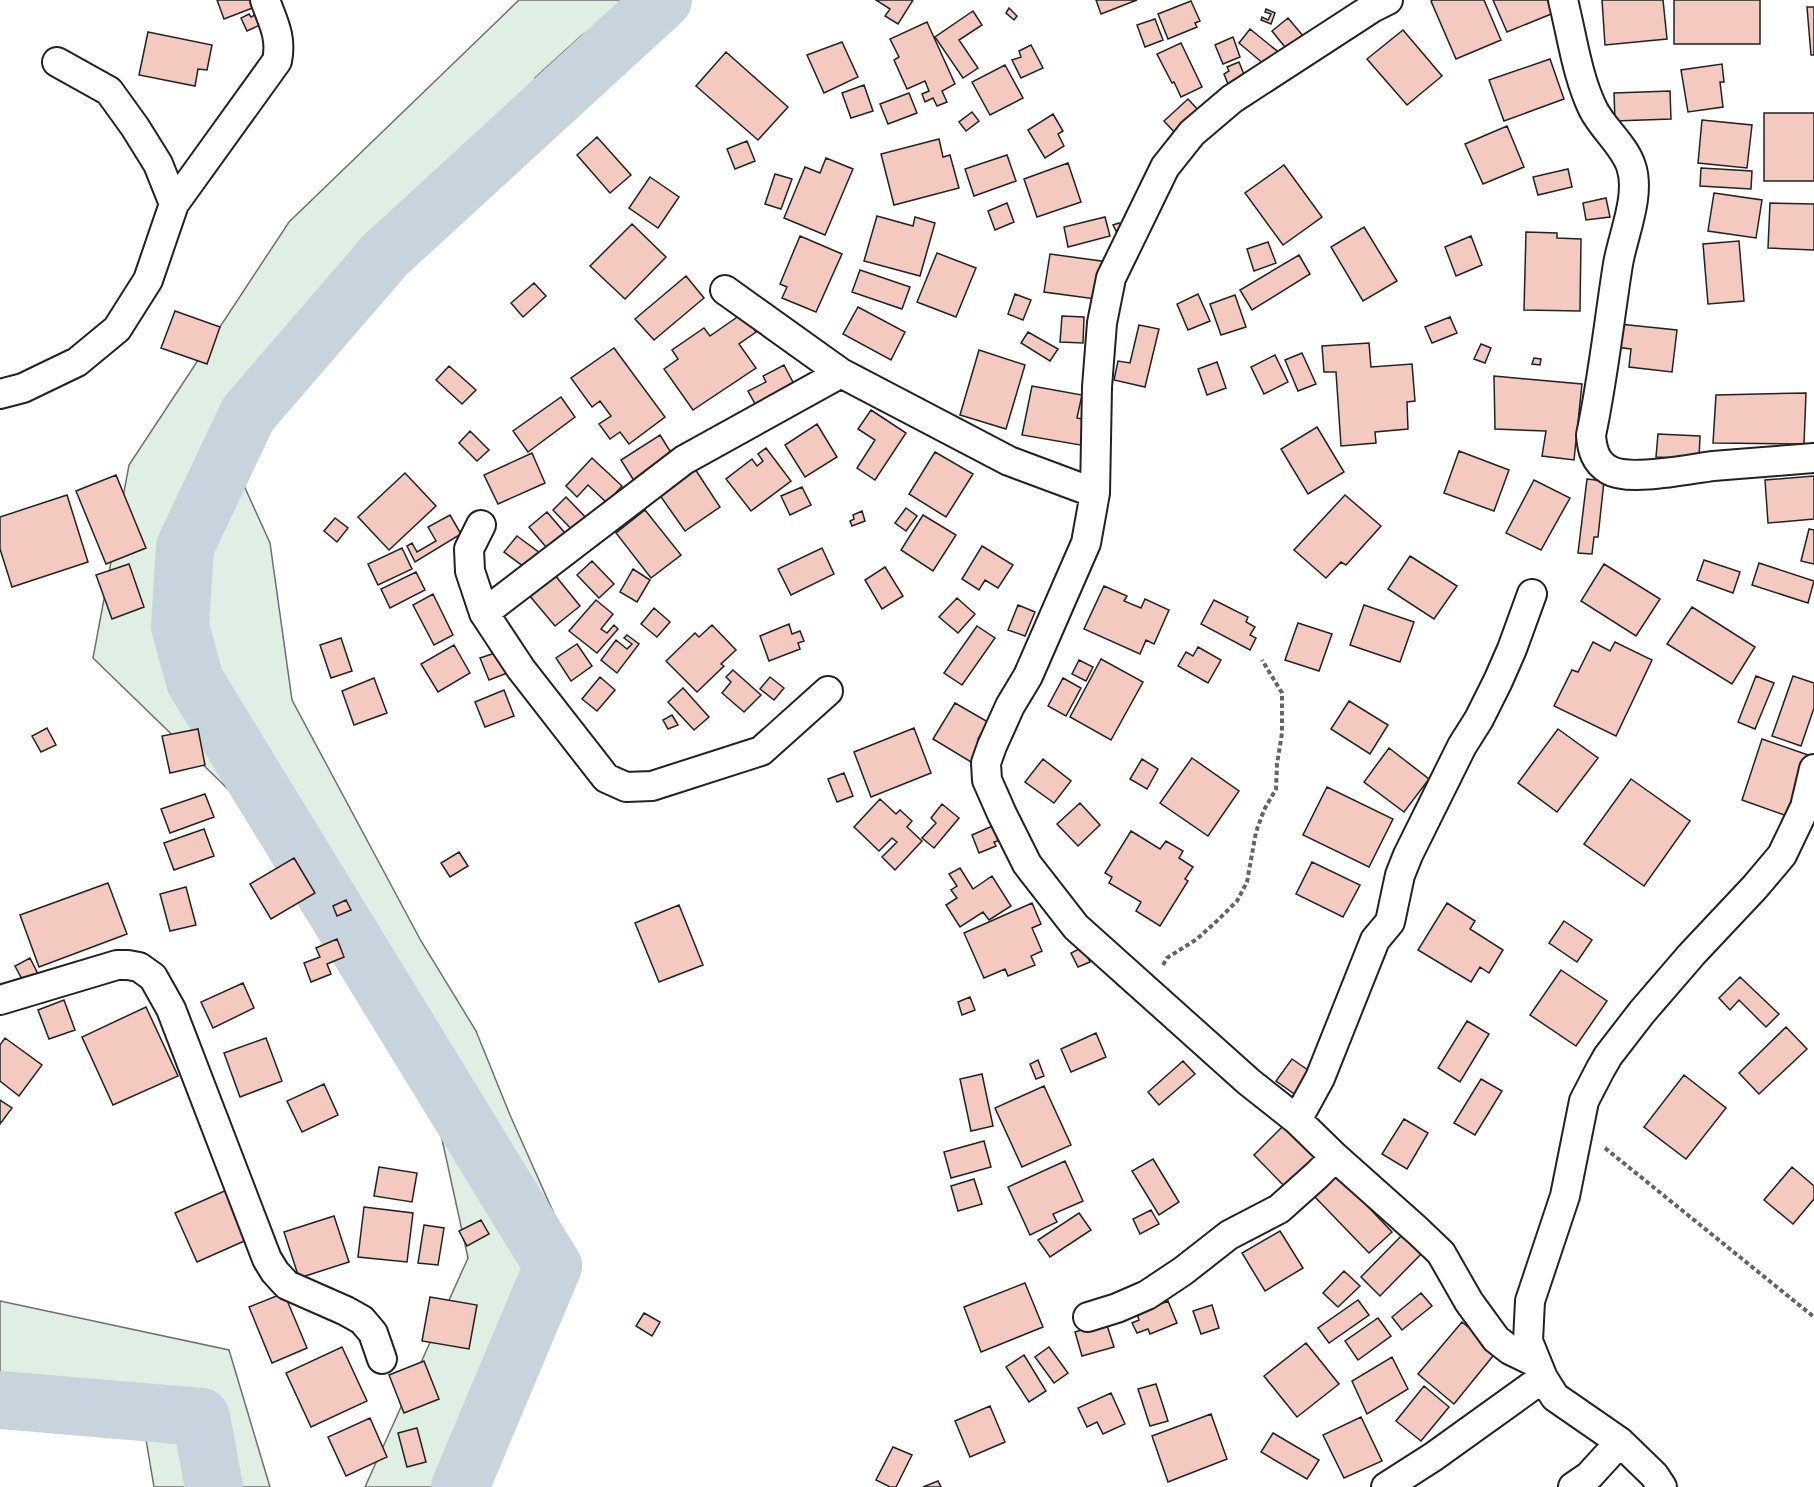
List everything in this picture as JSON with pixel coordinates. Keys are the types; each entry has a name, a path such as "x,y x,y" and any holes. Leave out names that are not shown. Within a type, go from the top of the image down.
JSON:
{"street":[{"path":"0,394 23,388 77,362 117,329 148,280 174,204 277,61 280,48 277,30 265,0"},
{"path":"1388,0 1372,8 1232,99 1192,133 1165,167 1111,278 1102,323 1097,387 1095,493 1086,543 1028,676 1010,706 992,746 986,763 987,780 1027,864 1076,927 1249,1082 1297,1120 1441,1253 1469,1302 1496,1339 1540,1371"},
{"path":"1563,0 1585,89 1594,110 1631,166 1634,193 1619,261 1591,435 1595,457 1610,471 1622,474 1669,473 1712,466 1814,458"},
{"path":"57,62 109,92 135,127 158,164 174,204"},
{"path":"725,290 841,373 1009,461 1095,493"},
{"path":"484,613 684,460 841,373"},
{"path":"481,525 469,549 470,571 484,613 521,669 606,778 626,787 652,786 761,751 828,691"},
{"path":"1297,1120 1320,1078 1375,940 1390,922 1400,875 1408,855 1462,746 1479,719 1512,649 1532,594"},
{"path":"1662,1487 1654,1475 1620,1442 1555,1397 1540,1371 1528,1341 1530,1301 1565,1196 1584,1101 1608,1056 1642,1011 1782,855 1805,807 1814,769"},
{"path":"0,1000 117,965 139,967 153,977 171,1009 267,1259 275,1272 288,1285 362,1320 374,1333 382,1359"},
{"path":"1088,1317 1147,1295 1183,1271 1229,1235 1279,1209 1335,1157"},
{"path":"1386,1487 1433,1457 1540,1371"},
{"path":"1573,1487 1589,1476 1620,1442"}],"path":[{"path":"1149,993 1167,958 1197,939 1237,902 1247,882 1256,832 1264,810 1276,789 1282,734 1282,693 1262,660"},
{"path":"1579,1126 1814,1317"}],"green space":[{"path":"519,0 631,0 581,36 535,78 527,99 493,123 436,202 393,243 306,343 231,457 270,543 292,700 421,941 476,1031 510,1115 563,1234 474,1487 365,1487 468,1258 433,1098 405,1049 332,957 229,790 93,658 129,465 289,222"},
{"path":"0,1301 229,1350 270,1487 154,1487 140,1404 0,1390"}],"building":[{"path":"217,0 253,0 255,7 224,19"},
{"path":"876,0 913,0 898,24 885,16 890,9"},
{"path":"1096,0 1137,0 1101,14"},
{"path":"1484,0 1501,40 1456,59 1431,1"},
{"path":"1493,0 1557,0 1561,10 1507,32"},
{"path":"1602,0 1663,0 1667,39 1605,45"},
{"path":"1674,0 1760,0 1760,44 1674,44"},
{"path":"1191,1 1200,21 1195,23 1197,27 1168,39 1158,14"},
{"path":"1807,7 1814,7 1814,55 1811,55"},
{"path":"1009,8 1017,16 1014,20 1006,13"},
{"path":"1266,9 1275,13 1271,24 1261,20 1262,17 1268,20 1271,14 1265,12"},
{"path":"973,11 982,25 959,40 978,68 963,78 935,37"},
{"path":"249,14 251,17 257,14 262,24 247,31 241,18"},
{"path":"1288,18 1309,43 1293,57 1272,31"},
{"path":"1155,19 1163,40 1145,47 1137,25"},
{"path":"927,22 955,84 942,91 947,102 937,106 933,98 925,102 922,94 929,91 925,81 907,89 894,60 899,57 890,39"},
{"path":"1250,29 1282,55 1271,70 1239,43"},
{"path":"1403,30 1442,76 1407,105 1367,59"},
{"path":"148,32 212,45 207,70 198,69 195,86 139,75"},
{"path":"1233,37 1240,57 1223,64 1215,45"},
{"path":"842,42 858,77 824,93 807,55"},
{"path":"1181,43 1202,87 1181,97 1157,54"},
{"path":"1031,45 1043,68 1021,78 1012,60 1021,57 1019,51"},
{"path":"726,52 788,107 758,140 696,86"},
{"path":"1550,59 1564,99 1504,121 1489,80"},
{"path":"1239,62 1245,77 1228,84 1224,74 1229,71 1227,67"},
{"path":"1722,64 1724,82 1720,82 1723,107 1688,112 1681,70"},
{"path":"1005,65 1023,98 990,115 972,82"},
{"path":"864,85 873,111 851,118 842,93"},
{"path":"1670,91 1671,119 1615,121 1614,93"},
{"path":"909,93 917,113 888,124 880,104"},
{"path":"1188,99 1200,112 1176,134 1164,121"},
{"path":"972,112 979,121 966,131 959,122"},
{"path":"1764,113 1814,113 1814,181 1764,181"},
{"path":"1053,114 1063,131 1058,134 1064,146 1045,158 1028,130"},
{"path":"1702,120 1752,125 1747,168 1698,163"},
{"path":"1507,126 1524,167 1483,184 1465,144"},
{"path":"597,137 631,175 610,193 577,155"},
{"path":"939,139 943,157 950,155 959,188 894,205 881,154"},
{"path":"747,141 755,161 735,169 727,149"},
{"path":"1007,155 1016,181 974,196 965,169"},
{"path":"826,158 853,169 825,235 784,218 805,167 820,173"},
{"path":"1068,163 1081,202 1037,217 1024,179"},
{"path":"1284,165 1322,217 1283,245 1245,193"},
{"path":"1701,168 1752,171 1751,189 1700,186"},
{"path":"1568,169 1572,187 1538,195 1533,177"},
{"path":"775,174 792,179 781,209 765,204"},
{"path":"650,177 679,197 658,228 629,208"},
{"path":"1714,193 1762,200 1756,238 1708,231"},
{"path":"1606,198 1610,217 1586,220 1583,203"},
{"path":"1007,203 1014,222 995,230 988,211"},
{"path":"1770,203 1814,204 1814,250 1768,248"},
{"path":"877,216 913,226 915,217 935,223 920,276 864,261"},
{"path":"1105,217 1110,236 1068,247 1064,227"},
{"path":"1119,223 1125,226 1116,231 1113,225"},
{"path":"632,224 666,257 625,299 590,266"},
{"path":"1364,227 1397,281 1363,301 1331,247"},
{"path":"1526,232 1557,233 1557,238 1581,239 1580,311 1524,310"},
{"path":"800,236 842,254 816,312 782,298 787,287 780,284"},
{"path":"1471,236 1482,265 1456,276 1445,247"},
{"path":"1739,241 1744,301 1708,304 1703,244"},
{"path":"1268,242 1276,263 1254,271 1247,249"},
{"path":"937,253 976,268 956,317 917,302"},
{"path":"1050,254 1108,262 1103,300 1044,292"},
{"path":"1299,255 1310,274 1252,310 1240,290"},
{"path":"860,270 910,287 902,309 852,292"},
{"path":"686,276 704,298 654,340 635,319"},
{"path":"534,283 546,296 523,317 511,303"},
{"path":"1015,294 1031,300 1023,320 1008,314"},
{"path":"1198,294 1210,321 1188,330 1177,304"},
{"path":"1235,295 1246,327 1221,335 1210,304"},
{"path":"858,307 905,332 891,360 843,334"},
{"path":"175,311 220,327 207,364 161,348"},
{"path":"743,313 756,332 739,344 756,368 693,410 664,369 678,359 672,350 704,328 710,336"},
{"path":"1062,316 1084,317 1083,343 1060,342"},
{"path":"1450,317 1457,333 1432,343 1425,327"},
{"path":"1619,324 1677,330 1672,372 1629,367 1631,349 1616,347"},
{"path":"1139,325 1159,329 1145,387 1114,380 1118,361 1130,363"},
{"path":"1028,332 1058,349 1050,361 1021,343"},
{"path":"1369,343 1371,367 1412,364 1415,401 1407,402 1408,429 1375,432 1376,443 1341,446 1336,372 1324,372 1322,346"},
{"path":"1481,344 1491,348 1485,363 1474,359"},
{"path":"614,348 665,417 629,444 620,432 610,439 599,424 611,416 600,401 592,407 571,378"},
{"path":"979,350 1025,365 1006,429 960,415"},
{"path":"1302,353 1316,384 1298,391 1285,360"},
{"path":"1275,355 1288,382 1264,394 1251,367"},
{"path":"1534,358 1541,359 1540,365 1532,364"},
{"path":"1217,362 1226,388 1207,395 1198,369"},
{"path":"784,365 797,390 759,411 748,391 766,382 763,376"},
{"path":"449,366 476,390 462,404 436,380"},
{"path":"1494,376 1582,384 1574,460 1542,456 1546,431 1495,429"},
{"path":"1032,386 1082,395 1077,418 1091,421 1086,446 1022,435"},
{"path":"1806,393 1804,444 1713,443 1716,395"},
{"path":"561,397 575,417 528,452 513,431"},
{"path":"871,410 906,433 875,480 857,468 875,440 858,429"},
{"path":"817,424 837,457 805,477 785,445"},
{"path":"1317,427 1344,472 1308,494 1281,449"},
{"path":"470,431 489,450 477,461 459,443"},
{"path":"1658,434 1700,436 1699,459 1656,457"},
{"path":"660,435 675,459 636,484 621,460"},
{"path":"766,448 791,481 751,511 726,479 752,459 757,466 763,461 758,454"},
{"path":"1459,451 1509,470 1494,511 1444,493"},
{"path":"935,452 973,474 946,517 909,494"},
{"path":"532,453 545,483 498,504 484,475"},
{"path":"592,458 622,486 607,503 588,485 577,497 566,486"},
{"path":"695,469 720,507 685,531 659,494"},
{"path":"405,473 436,506 389,550 358,517"},
{"path":"116,475 146,548 106,564 76,491"},
{"path":"1814,476 1814,519 1768,523 1765,480"},
{"path":"1587,479 1604,481 1598,537 1594,537 1592,554 1578,553"},
{"path":"1534,480 1570,498 1541,550 1506,533"},
{"path":"802,487 811,505 790,515 781,496"},
{"path":"67,495 88,562 12,587 0,549 0,517"},
{"path":"1345,495 1381,526 1346,565 1341,562 1326,578 1294,550"},
{"path":"566,497 592,524 578,536 553,510"},
{"path":"906,508 917,516 906,531 895,523"},
{"path":"645,510 681,555 651,578 616,533"},
{"path":"862,511 865,521 852,526 850,521 854,519 853,515"},
{"path":"547,512 570,539 552,554 529,527"},
{"path":"450,515 461,534 415,562 407,546 412,543 417,552 436,541 428,527"},
{"path":"923,515 956,535 933,571 901,550"},
{"path":"335,518 348,528 337,542 324,531"},
{"path":"1809,529 1814,530 1814,564 1801,561"},
{"path":"517,536 544,556 531,572 504,552"},
{"path":"982,546 1013,565 998,588 985,580 979,590 962,579"},
{"path":"402,548 412,569 378,585 368,564"},
{"path":"822,548 834,574 791,595 778,569"},
{"path":"1410,556 1457,586 1434,619 1388,589"},
{"path":"1704,560 1740,572 1733,593 1697,580"},
{"path":"592,561 614,584 599,598 577,575"},
{"path":"1759,563 1814,581 1808,603 1752,585"},
{"path":"129,564 144,607 112,619 96,575"},
{"path":"1604,564 1660,599 1636,636 1581,601"},
{"path":"885,567 903,596 882,609 865,580"},
{"path":"633,569 650,580 637,602 620,592"},
{"path":"416,572 425,590 390,608 381,589"},
{"path":"554,574 580,606 555,626 529,595"},
{"path":"1104,586 1127,596 1124,601 1141,608 1145,599 1169,610 1154,644 1146,640 1140,654 1084,629"},
{"path":"433,594 453,635 434,645 413,605"},
{"path":"957,598 975,614 958,633 939,617"},
{"path":"596,600 613,614 601,629 607,633 614,625 618,629 597,653 569,631"},
{"path":"1214,600 1248,617 1246,622 1255,627 1250,635 1256,638 1250,650 1201,624"},
{"path":"1018,605 1035,612 1025,636 1008,630"},
{"path":"1364,605 1414,622 1400,662 1350,645"},
{"path":"1692,607 1755,647 1732,684 1667,644"},
{"path":"654,608 670,622 657,637 641,624"},
{"path":"1298,623 1332,634 1319,671 1285,660"},
{"path":"789,624 792,634 800,631 804,641 798,643 800,649 769,661 760,636"},
{"path":"712,625 736,650 721,664 724,666 697,692 666,661 695,633 699,637"},
{"path":"977,626 995,638 962,685 944,673"},
{"path":"627,635 639,644 617,673 601,660 616,640 627,649 632,644 624,638"},
{"path":"341,638 352,671 331,678 320,645"},
{"path":"1593,642 1610,651 1615,642 1652,660 1616,736 1554,706 1572,670 1578,672"},
{"path":"577,644 592,666 571,681 556,658"},
{"path":"454,645 470,673 438,692 421,664"},
{"path":"1198,647 1221,660 1208,683 1178,666 1186,652 1193,656"},
{"path":"501,651 510,672 489,680 480,658"},
{"path":"1101,659 1143,682 1111,740 1070,717"},
{"path":"1079,660 1093,667 1086,681 1072,674"},
{"path":"733,670 761,695 744,712 722,693 731,682 726,677"},
{"path":"1756,676 1774,683 1755,729 1738,722"},
{"path":"1793,676 1814,683 1814,708 1801,746 1772,736"},
{"path":"600,677 615,690 597,711 582,699"},
{"path":"770,677 784,688 774,700 760,689"},
{"path":"374,678 387,713 354,725 342,691"},
{"path":"1063,678 1081,688 1066,716 1048,706"},
{"path":"683,688 709,717 694,730 668,702"},
{"path":"504,690 514,716 485,727 475,702"},
{"path":"1349,701 1388,725 1370,754 1331,729"},
{"path":"955,703 988,722 978,739 983,742 971,762 933,739"},
{"path":"672,715 678,725 668,729 663,720"},
{"path":"47,728 56,745 41,752 32,736"},
{"path":"914,728 931,773 871,797 854,752"},
{"path":"198,729 205,765 170,773 162,736"},
{"path":"1558,729 1598,758 1557,812 1518,783"},
{"path":"1762,739 1811,756 1790,817 1742,800"},
{"path":"1389,748 1429,779 1404,812 1364,782"},
{"path":"1192,758 1239,791 1208,836 1160,803"},
{"path":"1043,759 1071,781 1054,803 1025,782"},
{"path":"1142,759 1158,769 1147,789 1130,779"},
{"path":"844,773 853,796 837,802 828,779"},
{"path":"1631,779 1690,821 1644,886 1584,844"},
{"path":"1327,787 1393,819 1369,867 1303,835"},
{"path":"205,794 214,817 170,833 161,809"},
{"path":"880,799 896,814 900,810 912,821 907,827 922,841 895,870 882,857 897,842 892,838 879,851 854,827"},
{"path":"1080,803 1100,825 1078,846 1057,824"},
{"path":"942,804 959,818 934,848 922,838 936,823 931,818"},
{"path":"997,824 1001,833 996,835 998,841 994,842 996,846 979,853 972,835"},
{"path":"204,829 214,856 174,870 164,843"},
{"path":"1131,831 1160,849 1166,841 1183,851 1179,858 1193,867 1185,879 1188,881 1160,926 1136,911 1141,902 1109,883 1112,877 1105,873"},
{"path":"459,852 468,866 450,877 441,863"},
{"path":"294,858 315,893 271,919 250,884"},
{"path":"1312,862 1360,885 1343,917 1296,894"},
{"path":"960,868 973,889 992,876 1011,906 989,920 983,912 960,927 946,905 957,898 951,890 957,886 949,874"},
{"path":"108,883 127,934 39,967 20,915"},
{"path":"186,887 196,925 170,931 160,894"},
{"path":"346,900 351,910 337,916 333,906"},
{"path":"1032,903 1041,924 1032,928 1042,951 1031,956 1035,965 1008,976 1005,969 984,978 964,933"},
{"path":"1447,903 1475,921 1470,929 1503,950 1489,973 1480,967 1471,982 1418,950"},
{"path":"679,905 703,965 659,982 635,923"},
{"path":"1564,921 1592,940 1577,962 1549,943"},
{"path":"337,939 344,957 327,964 331,974 311,982 304,963 320,957 316,948"},
{"path":"1083,947 1090,962 1078,967 1071,953"},
{"path":"30,958 38,974 23,981 15,966"},
{"path":"1561,970 1607,1001 1576,1046 1530,1015"},
{"path":"1740,977 1779,1014 1766,1027 1739,1000 1730,1010 1719,998"},
{"path":"243,983 254,1008 213,1028 201,1002"},
{"path":"970,997 975,1010 962,1015 958,1002"},
{"path":"64,1000 75,1030 49,1039 38,1010"},
{"path":"146,1007 178,1076 113,1105 82,1037"},
{"path":"1467,1021 1489,1034 1460,1082 1438,1068"},
{"path":"1786,1027 1807,1049 1759,1094 1739,1073"},
{"path":"1096,1033 1106,1057 1071,1072 1061,1049"},
{"path":"5,1038 42,1065 19,1096 0,1081 0,1045"},
{"path":"266,1038 282,1081 240,1097 224,1053"},
{"path":"1292,1059 1318,1077 1303,1100 1276,1081"},
{"path":"1038,1060 1044,1076 1036,1079 1030,1064"},
{"path":"1183,1061 1195,1074 1159,1105 1148,1092"},
{"path":"982,1074 993,1126 971,1131 960,1079"},
{"path":"1684,1075 1726,1108 1686,1159 1644,1127"},
{"path":"1481,1079 1502,1091 1475,1135 1454,1123"},
{"path":"324,1084 338,1115 302,1132 287,1101"},
{"path":"1044,1086 1071,1145 1022,1167 995,1108"},
{"path":"0,1100 12,1108 0,1124"},
{"path":"1292,1117 1326,1151 1287,1189 1254,1155"},
{"path":"1404,1119 1428,1133 1407,1169 1382,1154"},
{"path":"984,1141 991,1167 951,1178 944,1152"},
{"path":"1153,1159 1179,1202 1159,1215 1132,1171"},
{"path":"1065,1161 1083,1201 1053,1214 1057,1222 1030,1235 1008,1187"},
{"path":"379,1167 417,1173 412,1202 374,1196"},
{"path":"1792,1167 1814,1186 1814,1199 1793,1224 1764,1200"},
{"path":"1337,1174 1392,1232 1369,1253 1314,1196"},
{"path":"974,1179 982,1204 958,1211 951,1186"},
{"path":"229,1189 251,1238 197,1262 175,1213"},
{"path":"364,1207 413,1213 407,1262 358,1257"},
{"path":"1151,1210 1159,1224 1140,1234 1133,1219"},
{"path":"1079,1213 1091,1230 1050,1257 1038,1240"},
{"path":"334,1216 349,1262 299,1278 284,1232"},
{"path":"481,1220 489,1234 467,1246 459,1231"},
{"path":"424,1225 444,1228 438,1265 418,1263"},
{"path":"1280,1231 1303,1268 1265,1291 1242,1253"},
{"path":"1406,1231 1426,1249 1380,1296 1361,1277"},
{"path":"1344,1271 1360,1286 1338,1307 1323,1293"},
{"path":"1025,1283 1043,1327 981,1352 964,1307"},
{"path":"284,1293 307,1348 272,1363 249,1307"},
{"path":"1421,1293 1432,1306 1402,1330 1392,1317"},
{"path":"430,1297 477,1305 469,1349 422,1341"},
{"path":"1358,1300 1369,1315 1329,1343 1318,1328"},
{"path":"1168,1301 1177,1323 1150,1334 1148,1329 1137,1333 1132,1323 1139,1320 1137,1314"},
{"path":"1212,1305 1219,1328 1201,1334 1193,1311"},
{"path":"644,1313 660,1322 652,1336 636,1326"},
{"path":"1378,1318 1391,1336 1358,1360 1345,1341"},
{"path":"1106,1322 1114,1347 1082,1356 1075,1332"},
{"path":"1462,1322 1497,1351 1454,1404 1418,1374"},
{"path":"1306,1343 1339,1384 1297,1417 1264,1376"},
{"path":"342,1347 367,1401 311,1427 286,1373"},
{"path":"1049,1347 1068,1373 1054,1383 1035,1357"},
{"path":"1024,1355 1046,1391 1029,1402 1006,1367"},
{"path":"1392,1357 1408,1389 1367,1414 1352,1381"},
{"path":"424,1361 439,1399 404,1413 389,1375"},
{"path":"1156,1384 1168,1421 1150,1426 1138,1389"},
{"path":"1424,1386 1449,1407 1421,1441 1396,1421"},
{"path":"1111,1393 1125,1424 1103,1434 1097,1422 1087,1427 1078,1408"},
{"path":"990,1406 1005,1442 970,1457 955,1421"},
{"path":"1211,1414 1227,1459 1168,1482 1152,1436"},
{"path":"1361,1417 1382,1461 1344,1478 1323,1435"},
{"path":"370,1418 387,1457 346,1476 328,1437"},
{"path":"417,1428 426,1462 407,1467 398,1433"},
{"path":"1273,1433 1319,1460 1307,1479 1261,1452"},
{"path":"893,1447 912,1455 896,1487 890,1487 876,1480"},
{"path":"938,1481 941,1487 923,1487"}],"waterway":[{"path":"460,1487 553,1266 195,681 180,626 185,547 248,414 385,255 663,0"},
{"path":"0,1400 201,1417 214,1487"}]}
